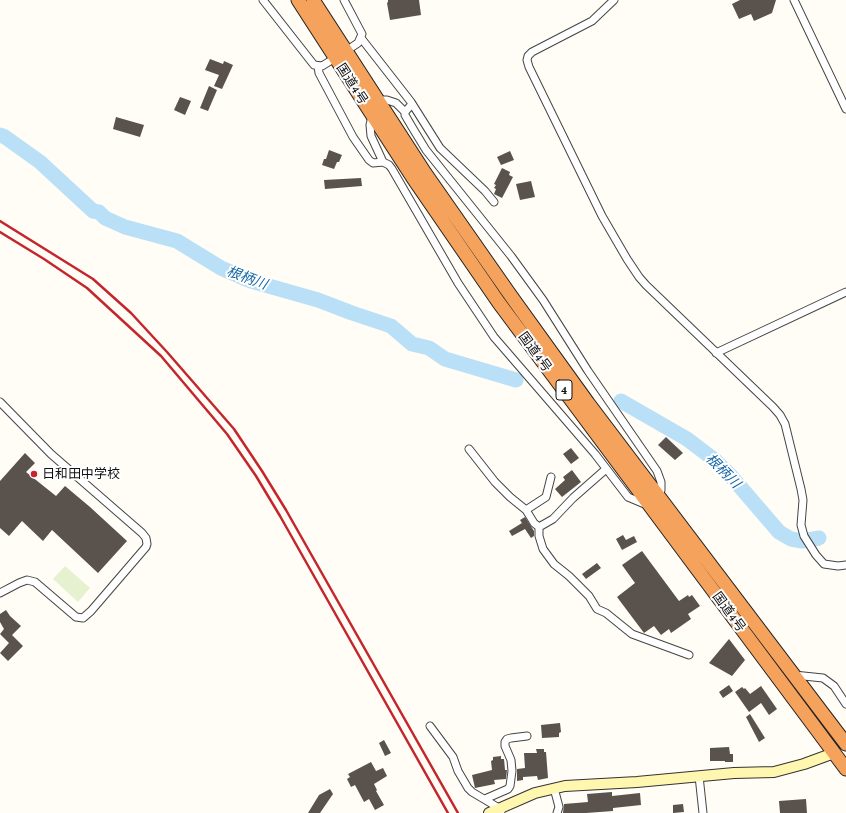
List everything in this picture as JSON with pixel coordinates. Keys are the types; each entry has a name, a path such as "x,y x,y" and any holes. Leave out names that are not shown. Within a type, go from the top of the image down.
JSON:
{"highway":[{"name":"国道4号","path":"298,0 378,100 425,173 655,501 842,748"},
{"name":"国道4号","path":"313,0 372,115 413,178 499,303 794,675 842,748 846,769"}],"street":[{"path":"263,0 314,65 318,66 322,66 358,43 362,34 344,0"},
{"path":"614,0 592,21 532,52 526,60 602,216 626,259 646,285 780,415 785,424 801,489 803,500 801,525 804,536 816,555 824,564 838,566 846,565"},
{"path":"794,0 846,110"},
{"path":"360,38 412,104 440,148 485,191 494,202"},
{"path":"318,66 319,73 353,137 369,160 373,163 383,162 389,165 392,169 446,264 494,337 628,497 640,503 655,501 661,490 661,482 657,471 579,358 525,274 426,150 405,115 405,112 396,103 387,100 378,100"},
{"path":"405,112 412,104"},
{"path":"372,115 370,125 371,136 383,162"},
{"path":"716,353 846,292"},
{"path":"0,402 52,454 142,533 146,538 147,544 91,611 83,618 76,617 35,582 27,580 0,593"},
{"path":"468,449 495,482 526,510 534,523 539,527"},
{"path":"539,527 553,519 573,498 606,469"},
{"path":"526,510 546,498 551,477"},
{"path":"539,527 539,536 543,549 554,564 569,576 589,596 597,609 606,613 632,634 689,654"},
{"path":"794,675 823,678 834,686 846,704"},
{"path":"430,726 453,757 458,771 468,788 485,799 495,811 534,792 565,786 637,782 734,773 774,772 804,764 842,748"},
{"path":"485,799 508,789 510,786 512,771 511,760 505,746 505,742 507,739 527,736"},
{"path":"699,776 703,813"},
{"path":"554,788 558,807 557,813"}],"green space":[{"path":"65,566 90,588 78,602 53,579"}],"building":[{"path":"388,0 419,0 421,15 390,20 387,3"},
{"path":"740,0 776,0 772,13 754,21 751,14 739,19 732,4"},
{"path":"210,59 223,64 224,61 233,65 222,89 214,86 219,75 205,70"},
{"path":"209,86 217,90 208,111 200,108"},
{"path":"180,97 191,101 185,115 174,110"},
{"path":"116,117 144,125 140,137 113,129"},
{"path":"329,150 342,155 334,169 322,165"},
{"path":"510,151 514,160 501,165 497,157"},
{"path":"502,168 510,172 509,175 513,177 502,198 494,194 496,189 494,188 496,185 494,184"},
{"path":"361,178 362,186 325,189 324,180"},
{"path":"531,181 535,197 520,200 516,184"},
{"path":"666,437 683,453 675,460 658,445"},
{"path":"571,448 579,458 571,464 563,454"},
{"path":"25,453 35,463 26,472 56,496 65,486 127,541 98,573 52,530 43,541 22,521 9,536 0,528 0,481"},
{"path":"572,470 581,482 562,497 555,489 565,480 563,477"},
{"path":"525,517 534,531 534,536 531,538 525,529 512,536 509,531 522,523 520,520"},
{"path":"623,535 626,540 634,536 637,542 622,550 616,539"},
{"path":"642,551 679,601 688,595 689,597 692,595 700,606 688,614 691,619 671,633 669,629 661,635 654,626 644,633 617,597 635,583 622,565"},
{"path":"597,563 601,568 586,579 582,574"},
{"path":"6,610 21,626 12,635 23,646 8,661 0,653 9,643 0,634 4,629 0,622 0,614"},
{"path":"729,639 745,660 732,676 709,663"},
{"path":"729,685 733,691 723,698 719,692"},
{"path":"761,686 777,709 769,715 761,703 749,712 735,692 742,687 744,689 745,688 750,694"},
{"path":"750,714 765,738 759,742 746,717"},
{"path":"560,723 561,732 559,733 559,737 542,738 541,725"},
{"path":"384,740 391,753 385,756 379,743"},
{"path":"729,747 730,754 733,754 733,762 710,761 710,748"},
{"path":"536,749 544,749 544,752 546,752 548,778 538,780 537,776 523,777 523,780 517,781 517,769 525,768 524,753 537,753"},
{"path":"501,756 501,759 504,759 505,770 507,770 506,779 494,780 495,784 475,788 472,775 492,770 491,761 493,760 493,757"},
{"path":"371,762 376,771 383,768 387,776 374,784 377,790 376,791 384,805 375,810 369,799 364,802 355,785 351,787 347,779 350,777 348,774"},
{"path":"330,789 333,794 320,813 308,813 319,795"},
{"path":"612,792 612,796 640,793 641,805 613,808 613,811 563,813 564,804 588,802 587,794"},
{"path":"806,799 807,813 780,813 779,801"},
{"path":"683,804 684,812 673,813 673,805"}],"waterway":[{"name":"根柄川","path":"0,135 40,162 93,211 99,212 105,218 125,227 177,241 221,268 251,281 318,300 391,326 412,344 429,348 445,359 516,380"},
{"name":"根柄川","path":"621,401 687,439 716,461 779,532 791,539 802,541 819,538"}],"railway":[{"path":"0,221 93,279 131,313 234,429 286,510 458,813"},
{"path":"0,232 87,288 161,356 227,434 256,476 280,516 448,813"}],"place":[{"name":"日和田中学校","path":"34,474"}]}
